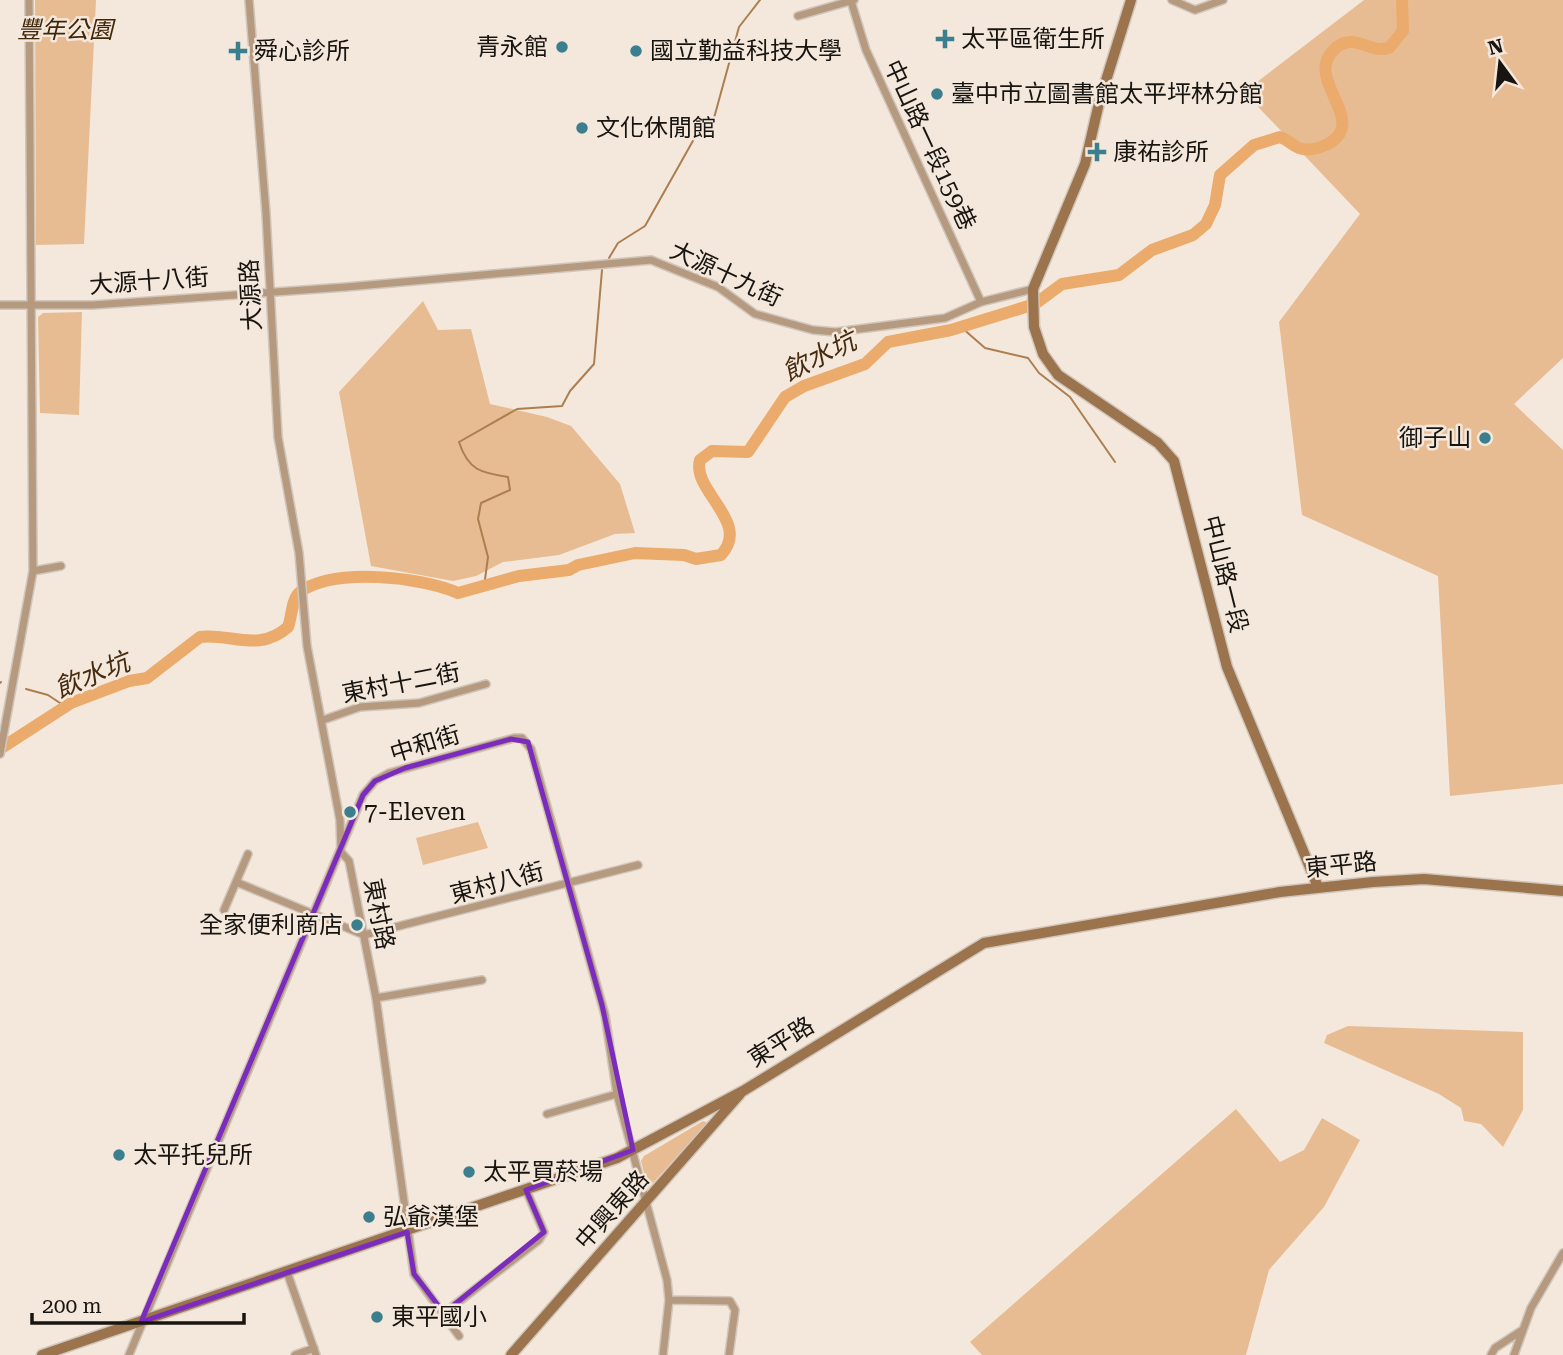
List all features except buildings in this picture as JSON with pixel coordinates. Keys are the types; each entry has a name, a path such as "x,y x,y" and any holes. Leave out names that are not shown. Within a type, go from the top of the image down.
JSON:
{"main road":[{"path":"1033,290 1085,164 1099,103 1131,0"},
{"name":"中山路一段","path":"1033,290 1033,320 1043,355 1058,375 1157,443 1174,461 1227,667 1318,887"},
{"name":"東平路","path":"42,1355 526,1190 633,1150 743,1091 984,943 1318,887 1417,878 1563,891"},
{"name":"中興東路","path":"511,1355 646,1205 743,1091"}],"street":[{"path":"0,754 33,571 29,0"},
{"name":"大源路","path":"249,0 278,437 299,553 303,607"},
{"path":"798,16 853,0"},
{"name":"中山路一段159巷","path":"853,0 866,50 981,302"},
{"path":"1172,0 1195,10 1223,0"},
{"name":"大源十九街","path":"270,292 651,260 734,296 755,314 813,330 854,331 902,321 945,318 981,302 1033,290"},
{"name":"大源十八街","path":"0,305 93,305 270,292"},
{"path":"33,571 61,566"},
{"name":"東村路","path":"303,607 340,820 341,852 349,861 376,999 414,1274 459,1336"},
{"name":"東村十二街","path":"323,720 360,707 419,703 486,684"},
{"name":"中和街","path":"129,1355 363,795 375,781 405,768 522,738 531,749 607,1022 617,1094 663,1261 669,1300 663,1355"},
{"path":"224,910 248,854"},
{"name":"東村八街","path":"364,935 638,865"},
{"path":"236,882 364,935"},
{"path":"376,999 482,980"},
{"path":"547,1114 617,1094"},
{"path":"444,1313 544,1232 526,1190"},
{"path":"1514,1355 1521,1331 1562,1257"},
{"path":"287,1272 315,1352 295,1355"},
{"path":"669,1300 730,1301 736,1310 729,1355"},
{"path":"1491,1355 1495,1348 1521,1331"}],"highlighted area":[{"path":"511,739 528,742 602,1005 633,1150 526,1190 544,1232 444,1313 414,1274 407,1232 141,1322 363,795 375,781 405,768"}],"green space":[{"name":"豐年公園","path":"35,0 96,0 84,244 36,245"},
{"path":"1364,0 1563,0 1563,358 1514,404 1563,450 1563,784 1450,796 1438,576 1302,515 1279,322 1360,214 1244,92"},
{"path":"423,301 438,330 471,329 490,404 547,417 571,426 620,484 635,533 615,534 559,555 503,562 476,576 453,581 371,566 339,392"},
{"path":"82,312 79,415 40,413 38,317 43,313"},
{"path":"478,822 488,848 423,865 416,838"},
{"path":"1348,1026 1523,1032 1523,1110 1503,1147 1481,1124 1464,1121 1461,1108 1439,1094 1324,1043 1327,1035"},
{"path":"1236,1109 1280,1162 1304,1150 1322,1118 1360,1140 1324,1207 1269,1270 1246,1355 982,1355 970,1342"},
{"path":"703,1121 708,1123 648,1188 641,1161 644,1156"}],"waterway":[{"path":"609,258 618,243 645,226 694,139 714,118 739,27 760,0"},
{"name":"飲水坑","path":"0,749 71,703 129,681 147,678 200,637 255,641 277,635 288,627 297,595 315,584 334,579 379,577 423,583 458,593 519,576 569,570 578,565 635,553 684,555 696,559 721,555 729,543 730,531 726,519 704,483 700,460 712,451 748,452 785,397 804,386 865,364 888,342 951,330 1035,304 1062,284 1119,275 1152,250 1193,235 1206,224 1215,205 1220,175 1254,145 1280,137 1299,148 1312,149 1326,145 1339,135 1342,124 1329,85 1327,59 1344,43 1389,48 1403,31 1402,0"},
{"path":"484,587 488,557 478,519 481,503 510,490 508,477 483,472 471,464 459,442 517,409 562,406 570,391 594,364 602,270"},
{"path":"961,327 985,348 1028,358 1039,373 1070,397 1115,462"},
{"path":"26,689 48,695 66,707"}],"place":[{"name":"太平區衛生所","path":"945,39"},
{"name":"青永館","path":"562,47"},
{"name":"舜心診所","path":"238,51"},
{"name":"國立勤益科技大學","path":"636,51"},
{"name":"臺中市立圖書館太平坪林分館","path":"937,94"},
{"name":"文化休閒館","path":"582,128"},
{"name":"康祐診所","path":"1097,152"},
{"name":"御子山","path":"1485,438"},
{"name":"7-Eleven","path":"350,812"},
{"name":"全家便利商店","path":"357,925"},
{"name":"太平托兒所","path":"119,1155"},
{"name":"太平買菸場","path":"469,1172"},
{"name":"弘爺漢堡","path":"369,1217"},
{"name":"東平國小","path":"377,1317"}]}
